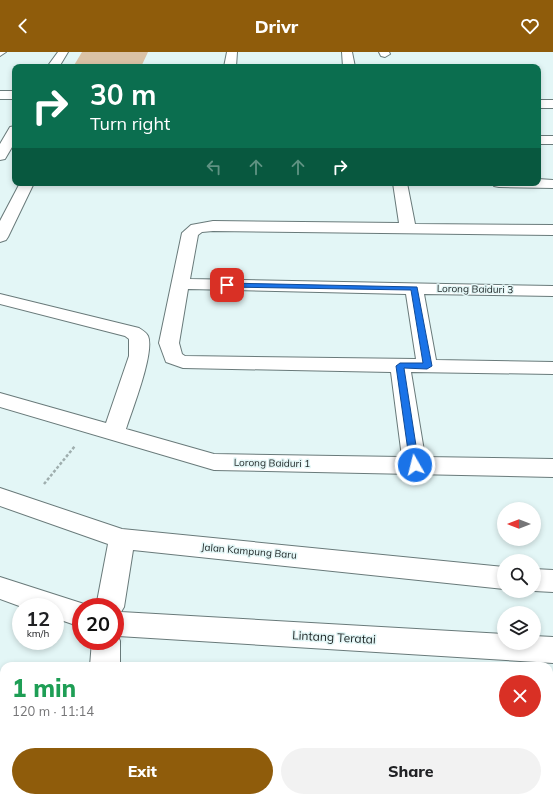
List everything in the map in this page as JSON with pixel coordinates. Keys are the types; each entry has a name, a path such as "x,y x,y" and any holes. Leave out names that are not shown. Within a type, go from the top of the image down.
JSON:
{"street":[{"path":"55,64 63,52"},
{"path":"230,64 232,52"},
{"path":"347,52 349,64"},
{"path":"0,95 12,95"},
{"path":"541,104 553,104"},
{"path":"0,156 12,138"},
{"path":"541,140 553,140"},
{"path":"541,184 553,184"},
{"path":"0,237 26,186"},
{"path":"401,186 408,228"},
{"path":"553,230 213,226 197,228 190,234 169,343 173,358 183,362 553,368"},
{"name":"Lorong Baiduri 3","path":"181,284 553,291"},
{"path":"414,288 427,366"},
{"path":"0,300 132,332 139,338 139,356 114,433"},
{"path":"400,366 415,465"},
{"name":"Lorong Baiduri 1","path":"0,400 214,462 553,468"},
{"name":"Jalan Kampung Baru","path":"0,497 122,539 497,577"},
{"path":"112,598 122,539"},
{"path":"541,580 553,581"},
{"path":"0,588 72,612"},
{"name":"Lintang Teratai","path":"124,625 553,650"},
{"path":"105,662 106,650"}],"path":[{"path":"25,506 91,426"}],"shaded area":[{"path":"82,52 148,52 142,64 75,64"}],"route":[{"path":"227,285 414,288 427,366 400,366 415,465"}]}
